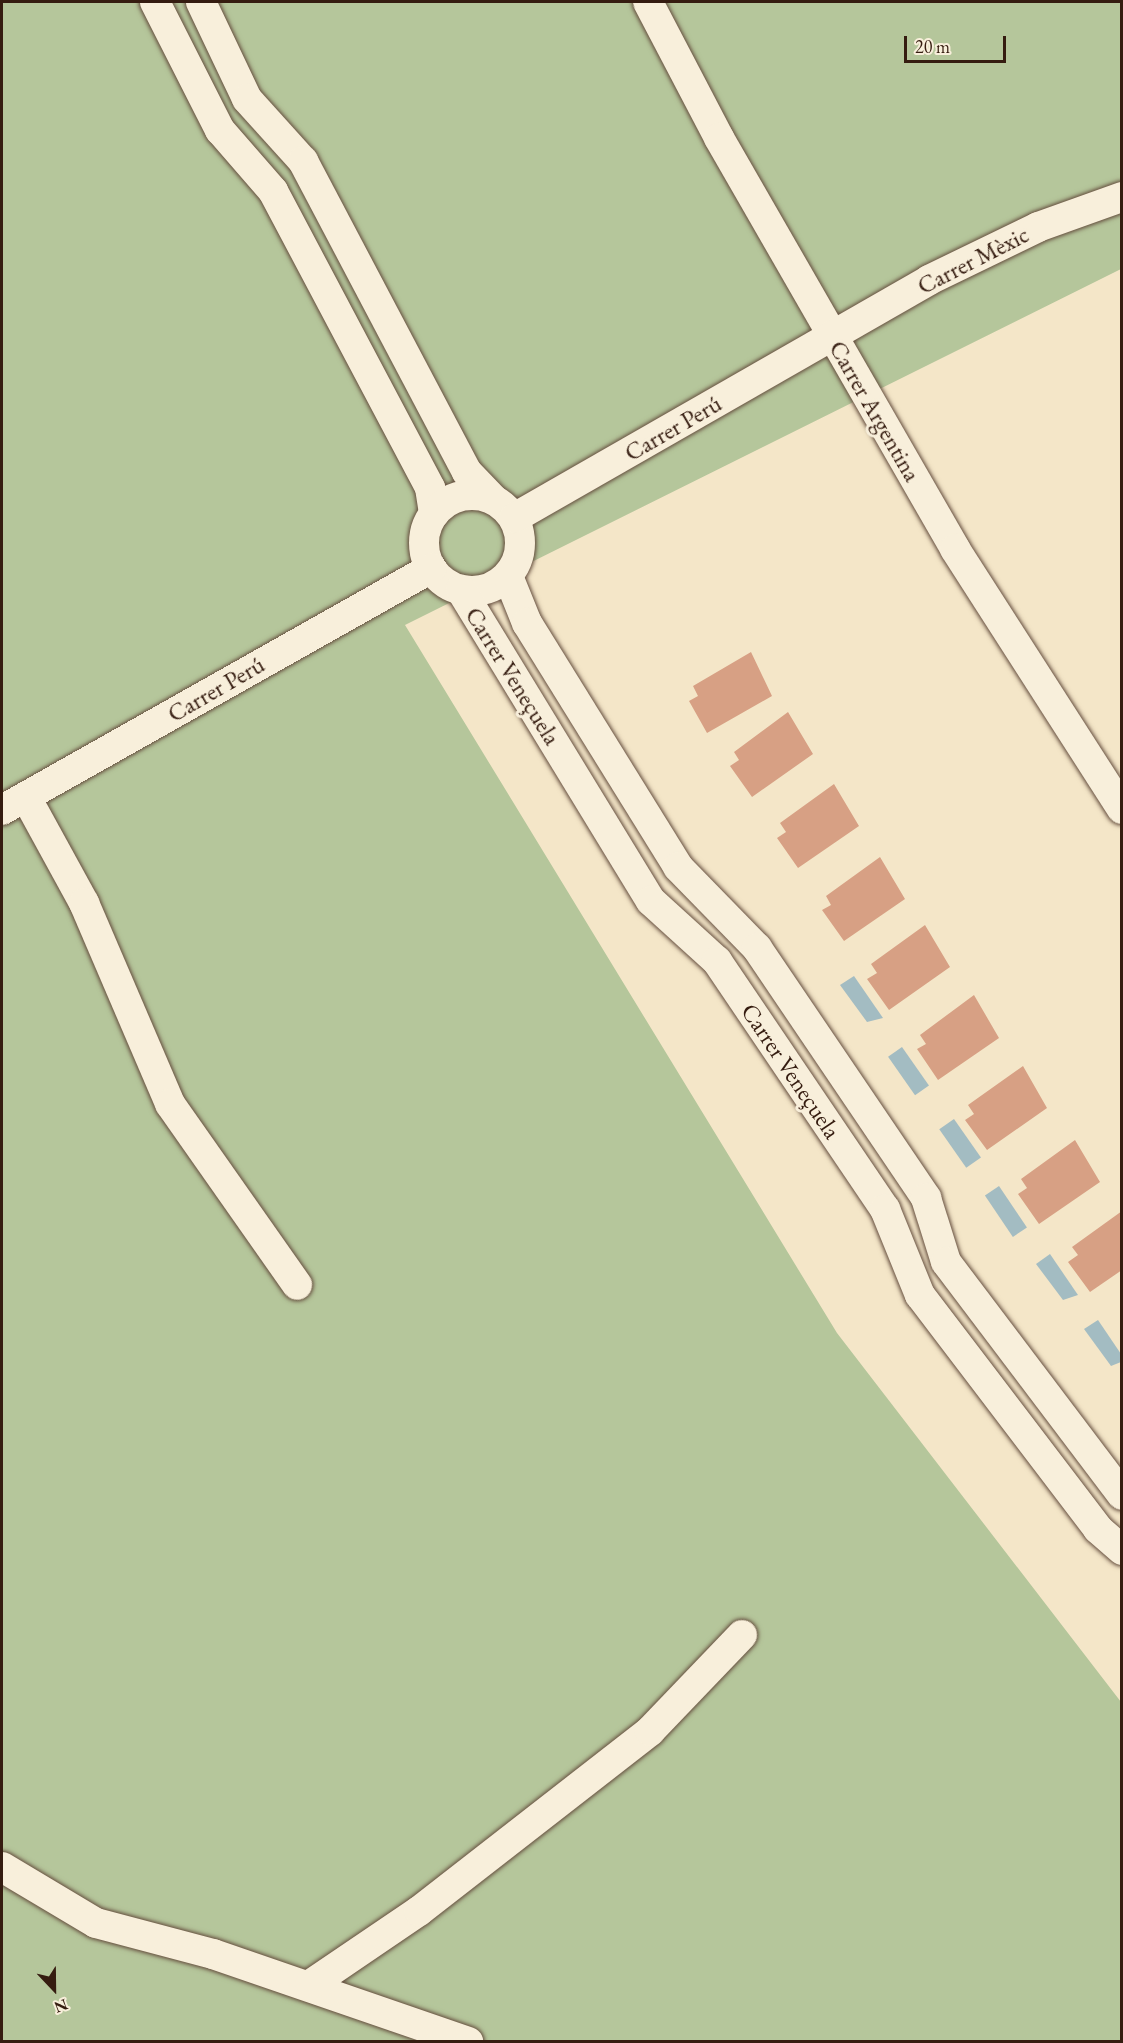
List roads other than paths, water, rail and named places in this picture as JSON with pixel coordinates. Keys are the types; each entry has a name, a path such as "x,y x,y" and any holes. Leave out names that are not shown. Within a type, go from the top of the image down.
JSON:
{"street":[{"path":"155,2 220,130 273,191 430,488 434,513 424,543 431,568 461,591 493,587 508,576 520,549 504,508 467,472 303,161 247,99 201,2"},
{"name":"Carrer Argentina","path":"648,2 831,337 955,549 1122,809"},
{"name":"Carrer Mèxic","path":"831,337 988,250 1122,197"},
{"name":"Carrer Perú","path":"504,508 831,337"},
{"path":"434,513 459,496 504,508"},
{"name":"Carrer Perú","path":"14,803 431,568"},
{"name":"Carrer Veneçuela","path":"508,576 527,623 678,867 757,948 926,1198 946,1262 1122,1495"},
{"name":"Carrer Veneçuela","path":"461,591 651,901 717,961 885,1209 920,1295 1098,1529 1122,1550"},
{"path":"14,803 84,903 170,1104 297,1285"},
{"path":"310,1985 419,1911 650,1731 742,1635"},
{"path":"2,1867 96,1923 310,1985 468,2042"}],"water":[{"path":"854,976 883,1018 867,1022 840,985"},
{"path":"902,1047 929,1086 915,1095 888,1057"},
{"path":"954,1119 981,1158 966,1168 939,1129"},
{"path":"999,1186 1027,1227 1013,1237 985,1196"},
{"path":"1050,1254 1078,1295 1063,1300 1036,1264"},
{"path":"1098,1320 1121,1354 1121,1362 1111,1366 1084,1329"}]}
